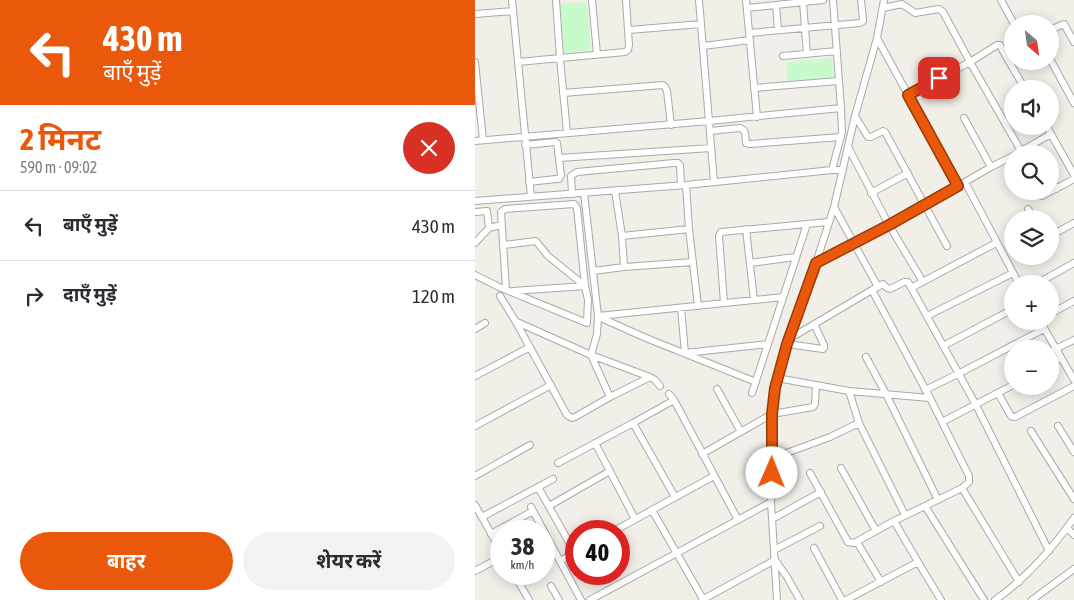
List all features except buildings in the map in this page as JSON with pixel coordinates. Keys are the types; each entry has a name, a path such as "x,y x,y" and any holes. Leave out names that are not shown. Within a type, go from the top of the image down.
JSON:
{"street":[{"path":"512,0 531,196"},
{"path":"560,0 556,0 567,133"},
{"path":"592,0 597,54"},
{"path":"518,62 625,52 629,50 626,0"},
{"path":"699,0 714,182"},
{"path":"747,0 757,117"},
{"path":"747,8 823,0"},
{"path":"832,170 842,126 833,0"},
{"path":"703,46 779,30 857,24 863,21 861,0"},
{"path":"777,600 771,502 772,414 775,388 788,341 834,207 855,116 877,38 884,0"},
{"path":"1001,0 1009,15"},
{"path":"803,2 807,54"},
{"path":"883,8 902,4 915,13 942,10 1014,145"},
{"path":"775,5 779,30"},
{"path":"475,14 513,11"},
{"path":"629,30 701,24"},
{"path":"1059,26 1064,24 1071,28 1074,42"},
{"path":"877,38 908,95 1004,256"},
{"path":"908,95 970,62 997,45 1000,45 1020,80"},
{"path":"783,56 837,51"},
{"path":"475,62 477,100 483,140"},
{"path":"1056,70 1074,103"},
{"path":"755,88 838,81"},
{"path":"563,93 663,85 667,91 671,124"},
{"path":"475,141 841,108"},
{"path":"855,116 867,137 885,132 947,246"},
{"path":"964,118 991,167"},
{"path":"710,131 740,128 745,132 746,143 750,144 841,137"},
{"path":"1033,145 1049,135"},
{"path":"1052,135 1074,175"},
{"path":"525,145 555,142 558,144 561,176 559,179 529,182"},
{"path":"559,158 711,148"},
{"path":"848,148 871,193 923,282"},
{"path":"816,263 889,225 1004,160"},
{"path":"572,194 571,176 577,172 678,163 684,185 698,306"},
{"path":"475,201 615,191 843,170"},
{"path":"871,193 908,173"},
{"path":"1059,187 1074,179"},
{"path":"615,191 622,236 624,266"},
{"path":"584,193 598,316 597,334 591,355 610,397"},
{"path":"475,212 574,204 577,208 588,300 587,323 475,275"},
{"path":"810,473 848,542 852,544 893,521 962,488 970,480 834,207"},
{"path":"503,210 501,225 509,290"},
{"path":"487,211 489,228"},
{"path":"724,303 719,233 828,222"},
{"path":"1059,231 1074,223"},
{"path":"752,393 807,224"},
{"path":"475,244 489,228 501,225"},
{"path":"622,236 689,229"},
{"path":"746,229 754,300"},
{"path":"503,245 536,241 548,256 585,286"},
{"path":"911,288 997,243"},
{"path":"750,263 795,257"},
{"path":"593,271 624,266 693,262"},
{"path":"1053,275 1074,264"},
{"path":"927,316 1013,273 1009,265"},
{"path":"788,341 883,284 890,289 907,281 976,405 1049,552"},
{"path":"509,290 595,285"},
{"path":"500,296 567,415 572,418 650,377"},
{"path":"598,316 783,297"},
{"path":"1059,309 1074,301"},
{"path":"681,308 685,353"},
{"path":"943,346 1004,314"},
{"path":"598,316 646,338 756,382"},
{"path":"516,322 591,355 650,377 659,386"},
{"path":"475,329 485,323"},
{"path":"788,341 823,349 824,345 814,324"},
{"path":"925,390 1042,330"},
{"path":"1059,347 1074,340"},
{"path":"685,353 768,344"},
{"path":"475,376 530,347"},
{"path":"866,357 938,500"},
{"path":"1060,358 1074,380"},
{"path":"777,378 849,390 930,398"},
{"path":"475,426 551,385"},
{"path":"702,454 772,414 813,407 815,404 816,385"},
{"path":"998,393 1011,416 1015,417 1074,386"},
{"path":"717,389 741,432"},
{"path":"849,390 859,423 905,515"},
{"path":"942,422 1004,390"},
{"path":"669,394 674,400 738,520"},
{"path":"559,463 674,400"},
{"path":"633,423 675,498"},
{"path":"773,458 825,439 859,423"},
{"path":"1058,426 1074,452"},
{"path":"1031,431 1074,499"},
{"path":"595,443 635,519"},
{"path":"475,476 530,445"},
{"path":"841,468 876,531"},
{"path":"549,506 610,471"},
{"path":"630,522 714,476"},
{"path":"482,517 553,479"},
{"path":"538,487 565,533"},
{"path":"962,488 1019,582"},
{"path":"772,519 821,492"},
{"path":"590,600 771,502"},
{"path":"475,505 490,532"},
{"path":"925,506 983,600"},
{"path":"514,520 532,509 538,520"},
{"path":"652,510 702,600 775,560"},
{"path":"995,600 1019,582 1049,552 1074,518"},
{"path":"893,521 939,599"},
{"path":"774,550 820,526"},
{"path":"1067,528 1074,535"},
{"path":"857,542 881,582"},
{"path":"815,548 842,600"},
{"path":"555,550 581,600"},
{"path":"561,561 565,559"},
{"path":"775,560 800,600"},
{"path":"846,600 917,562"},
{"path":"475,571 490,563"},
{"path":"1032,600 1074,569"},
{"path":"520,585 529,600"},
{"path":"551,586 559,600"}],"green space":[{"path":"587,2 591,50 564,53 560,4"},
{"path":"832,58 834,77 788,81 786,62"}],"route":[{"path":"772,473 772,414 775,388 787,344 816,263 958,186 908,95 939,78"}]}
